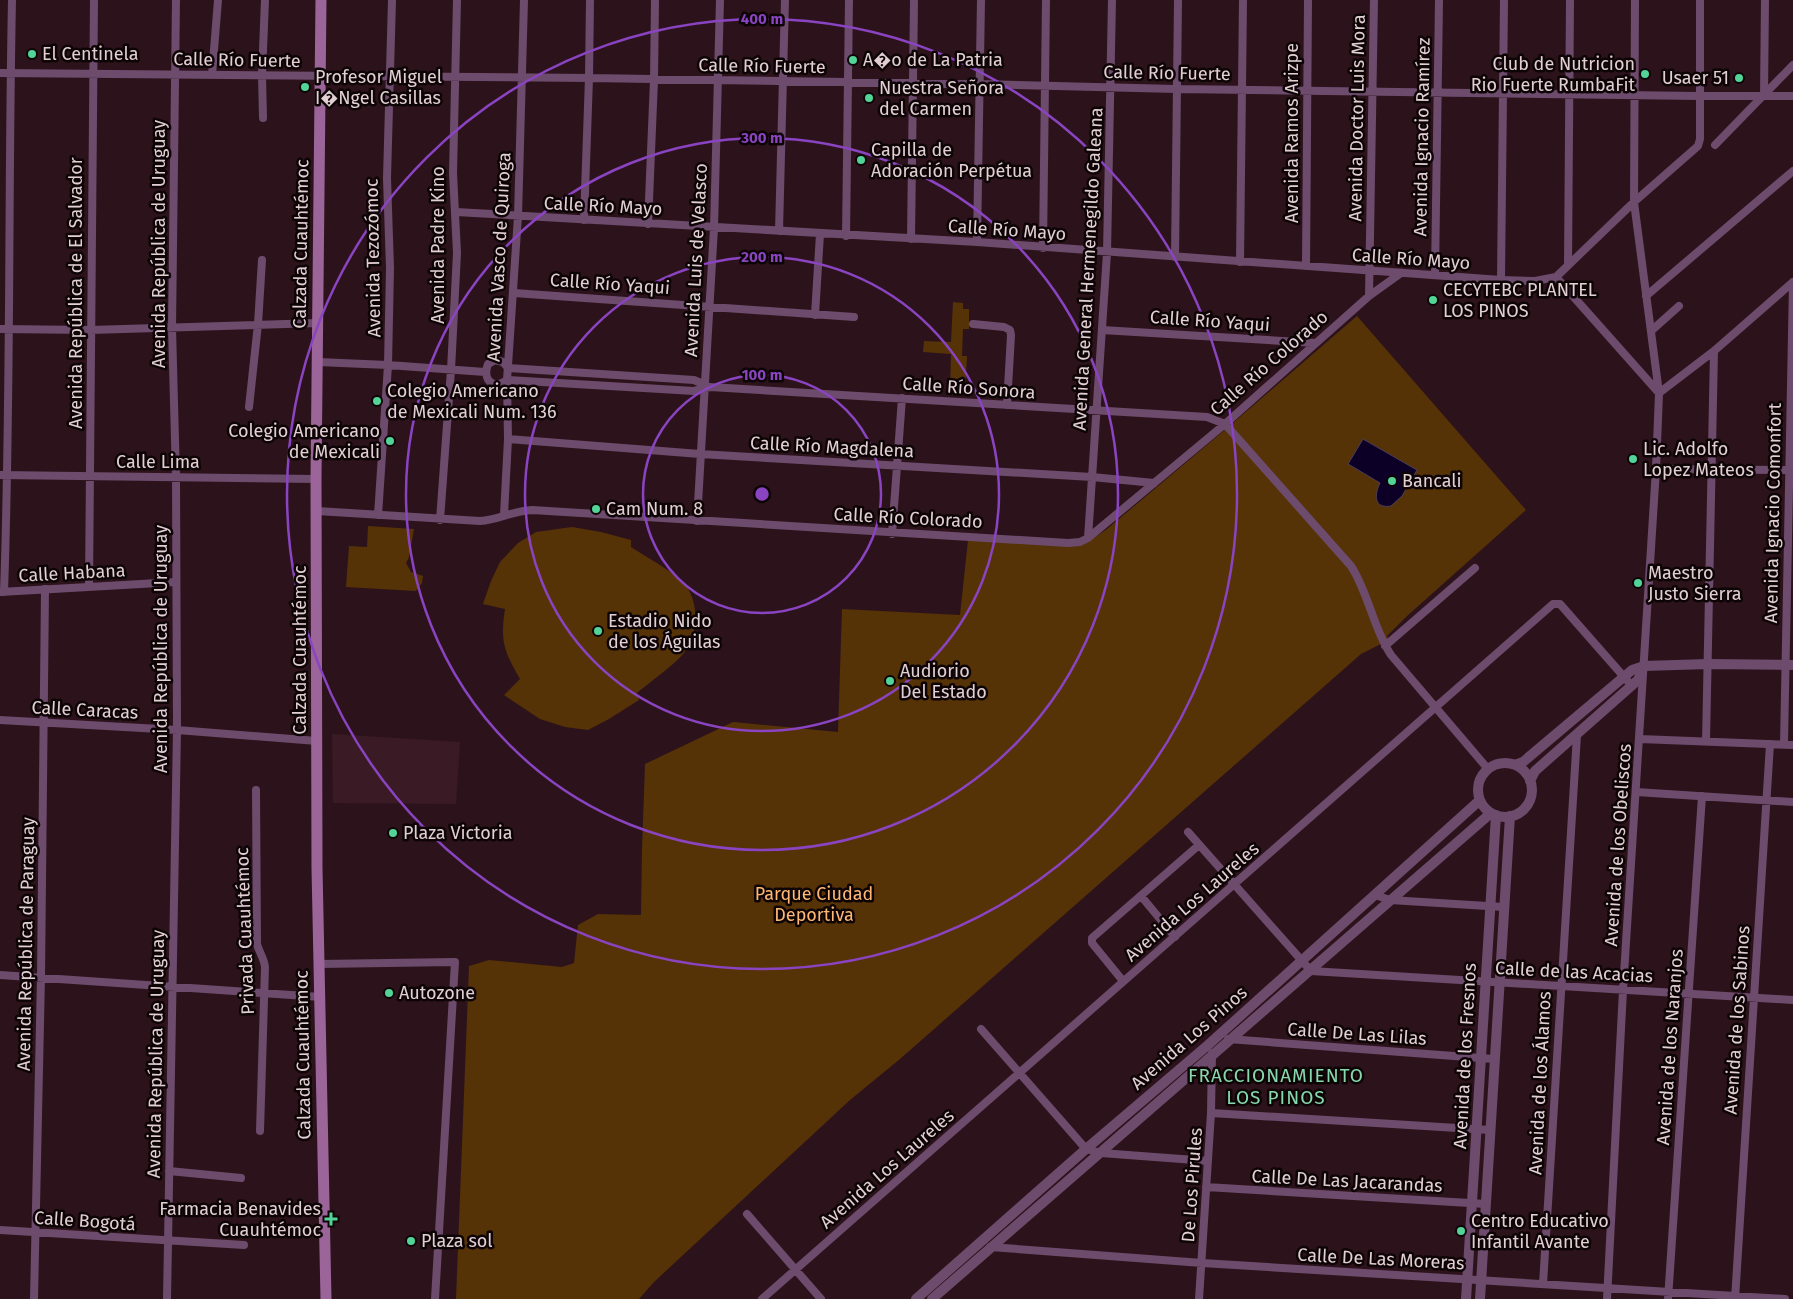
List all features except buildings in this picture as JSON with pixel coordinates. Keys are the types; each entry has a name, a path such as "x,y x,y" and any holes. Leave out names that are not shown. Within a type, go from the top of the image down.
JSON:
{"main road":[{"name":"Calzada Cuauhtémoc","path":"321,0 316,479 317,741 319,964 326,1299"}],"street":[{"path":"2,592 4,329 12,0"},
{"name":"Avenida República de El Salvador","path":"89,587 94,0"},
{"name":"Avenida República de Uruguay","path":"167,1299 177,730 176,477 172,328 176,0"},
{"path":"212,75 218,0"},
{"path":"264,118 262,75 265,0"},
{"name":"Avenida Tezozómoc","path":"378,515 388,365 390,260 387,178 392,0"},
{"name":"Avenida Padre Kino","path":"440,520 451,370 457,246 453,173 457,0"},
{"name":"Avenida Vasco de Quiroga","path":"504,515 508,439 507,380 518,216 524,0"},
{"path":"584,220 590,0"},
{"path":"648,224 655,0"},
{"name":"Avenida Luis de Velasco","path":"697,521 714,228 720,0"},
{"path":"779,232 784,0"},
{"path":"846,236 849,0"},
{"path":"910,239 914,0"},
{"path":"977,242 981,0"},
{"path":"1044,248 1046,0"},
{"name":"Avenida General Hermenegildo Galeana","path":"1088,538 1107,253 1112,0"},
{"path":"1175,257 1178,0"},
{"path":"1240,262 1243,0"},
{"name":"Avenida Ramos Arizpe","path":"1306,266 1308,0"},
{"name":"Avenida Doctor Luis Mora","path":"1369,296 1374,91 1374,0"},
{"name":"Avenida Ignacio Ramírez","path":"1435,275 1439,0"},
{"path":"1501,280 1504,0"},
{"path":"1568,264 1570,0"},
{"name":"Avenida de los Obeliscos","path":"1607,1299 1623,990 1640,739 1659,393 1634,202 1635,0"},
{"path":"1700,0 1700,139 1698,146 1634,202 1556,277 1659,393 1714,351 1793,282"},
{"path":"1764,95 1765,0"},
{"path":"1715,145 1793,65"},
{"name":"Calle Río Fuerte","path":"0,72 522,79 589,78 1045,85 1176,89 1793,96"},
{"path":"1646,296 1793,171"},
{"name":"Calle Río Mayo","path":"456,212 846,236 977,242 1107,253 1501,280 1535,281 1556,277"},
{"path":"815,315 820,234"},
{"path":"248,407 258,324 262,260"},
{"name":"Calle Río Colorado","path":"317,511 440,520 488,521 514,511 532,510 892,534 1068,544 1080,542 1088,538 1226,424 1369,296 1400,273"},
{"name":"Avenida Ignacio Comonfort","path":"1784,744 1789,665 1793,282"},
{"name":"Calle Río Yaqui","path":"514,293 854,317"},
{"path":"1651,331 1679,306"},
{"path":"4,329 90,330 318,323"},
{"path":"973,324 1004,327 1010,330 1007,405"},
{"name":"Calle Río Yaqui","path":"1102,330 1316,343"},
{"path":"1706,741 1714,351"},
{"name":"Calle Río Sonora","path":"706,387 694,380 508,368 503,362 495,360 488,364 485,372 487,380 493,384 501,384 507,380 694,391 706,387 1208,417 1226,424"},
{"name":"Calle Río Sonora","path":"318,362 485,372"},
{"path":"892,534 902,398"},
{"path":"1226,424 1351,566 1366,594 1385,646 1435,709 1488,770"},
{"name":"Calle Río Magdalena","path":"508,439 700,454 1092,477 1154,483"},
{"path":"1656,469 1791,470"},
{"name":"Calle Lima","path":"4,475 316,479"},
{"path":"1385,646 1475,568"},
{"name":"Calle Habana","path":"2,592 176,582"},
{"name":"Avenida República de Paraguay","path":"34,1299 41,977 46,589"},
{"name":"Avenida Los Laureles","path":"762,1299 1553,604 1560,604 1632,686"},
{"path":"1515,765 1527,774 1530,781 1532,788 1528,803 1524,810 1510,816 1494,814 1480,800 1479,786 1483,774 1500,763 1515,765 1524,762 1632,670 1644,666 1708,664 1789,665"},
{"path":"1530,781 1535,771 1638,680 1644,666"},
{"name":"Calle Caracas","path":"0,720 177,730 317,741"},
{"name":"Avenida de los Álamos","path":"1544,1284 1578,735"},
{"path":"1640,739 1793,745"},
{"name":"Avenida de los Sabinos","path":"1735,1297 1770,744"},
{"name":"Privada Cuauhtémoc","path":"256,790 257,944 264,960 260,1131"},
{"path":"1636,792 1793,802"},
{"name":"Avenida de los Naranjos","path":"1668,1295 1702,796"},
{"name":"Avenida Los Pinos","path":"916,1299 1086,1149 1208,1045 1480,800"},
{"name":"Avenida Los Pinos","path":"932,1299 1311,971 1390,900 1494,814"},
{"name":"Avenida de los Fresnos","path":"1466,1299 1494,814"},
{"name":"Avenida de los Fresnos","path":"1480,1299 1510,816"},
{"path":"1188,832 1311,971"},
{"path":"1123,982 1092,943 1092,938 1200,845"},
{"path":"1375,895 1390,900 1504,907"},
{"path":"1141,896 1175,937"},
{"path":"319,964 455,962 435,1299"},
{"name":"Calle de las Acacias","path":"1311,971 1793,1000"},
{"path":"0,975 321,997"},
{"path":"980,1029 1020,1072 1086,1149 1101,1153 1208,1162"},
{"path":"1221,1032 1229,1040"},
{"name":"Calle De Las Lilas","path":"1229,1040 1494,1058"},
{"name":"De Los Pirules","path":"1199,1299 1211,1113 1213,1055 1208,1045"},
{"path":"1211,1113 1490,1130"},
{"path":"169,1171 242,1178"},
{"name":"Calle De Las Jacarandas","path":"1206,1188 1486,1204"},
{"path":"747,1214 821,1299"},
{"name":"Calle Bogotá","path":"0,1230 244,1245"},
{"name":"Calle De Las Moreras","path":"975,1246 1202,1263 1607,1288 1668,1295 1785,1299"}],"shaded area":[{"path":"1363,439 1417,470 1402,496 1391,506 1378,503 1376,496 1380,483 1348,464"},
{"path":"332,734 460,742 456,804 333,803"}],"green space":[{"path":"953,302 963,303 963,309 969,309 969,329 963,329 962,356 967,356 965,392 950,391 951,354 923,352 924,341 951,342"},
{"name":"Parque Ciudad Deportiva","path":"1357,316 1526,510 1407,616 1387,636 1389,640 1361,654 900,1059 850,1100 654,1282 639,1299 456,1299 469,966 489,960 562,967 574,963 578,925 598,914 641,915 645,764 733,722 838,732 842,609 960,615 968,540 1086,543 1107,529"},
{"path":"368,526 414,529 409,557 406,563 411,572 423,576 422,583 416,591 346,587 349,546 367,547"},
{"name":"Estadio Nido de los Águilas","path":"572,527 631,540 631,547 664,567 688,588 692,597 695,617 693,636 684,653 637,693 639,700 588,730 565,727 540,719 504,695 520,679 510,661 503,638 505,609 483,604 500,562 518,543 536,532"}],"place":[{"name":"El Centinela","path":"32,54"},
{"name":"A�o de La Patria","path":"853,60"},
{"name":"Club de Nutricion Rio Fuerte RumbaFit","path":"1645,74"},
{"name":"Usaer 51","path":"1739,78"},
{"name":"Profesor Miguel I�Ngel Casillas","path":"305,87"},
{"name":"Nuestra Señora del Carmen","path":"869,98"},
{"name":"Capilla de Adoración Perpétua","path":"861,160"},
{"name":"CECYTEBC PLANTEL LOS PINOS","path":"1433,300"},
{"name":"Colegio Americano de Mexicali Num. 136","path":"377,401"},
{"name":"Colegio Americano de Mexicali","path":"390,441"},
{"name":"Lic. Adolfo Lopez Mateos","path":"1633,459"},
{"name":"Bancali","path":"1392,481"},
{"name":"Cam Num. 8","path":"596,509"},
{"name":"Maestro Justo Sierra","path":"1638,583"},
{"name":"Estadio Nido de los Águilas","path":"598,631"},
{"name":"Audiorio Del Estado","path":"890,681"},
{"name":"Plaza Victoria","path":"393,833"},
{"name":"Autozone","path":"389,993"},
{"name":"Farmacia Benavides Cuauhtémoc","path":"331,1219"},
{"name":"Centro Educativo Infantil Avante","path":"1461,1231"},
{"name":"Plaza sol","path":"411,1241"}],"district":[{"name":"FRACCIONAMIENTO LOS PINOS","path":"1276,1086"}]}
